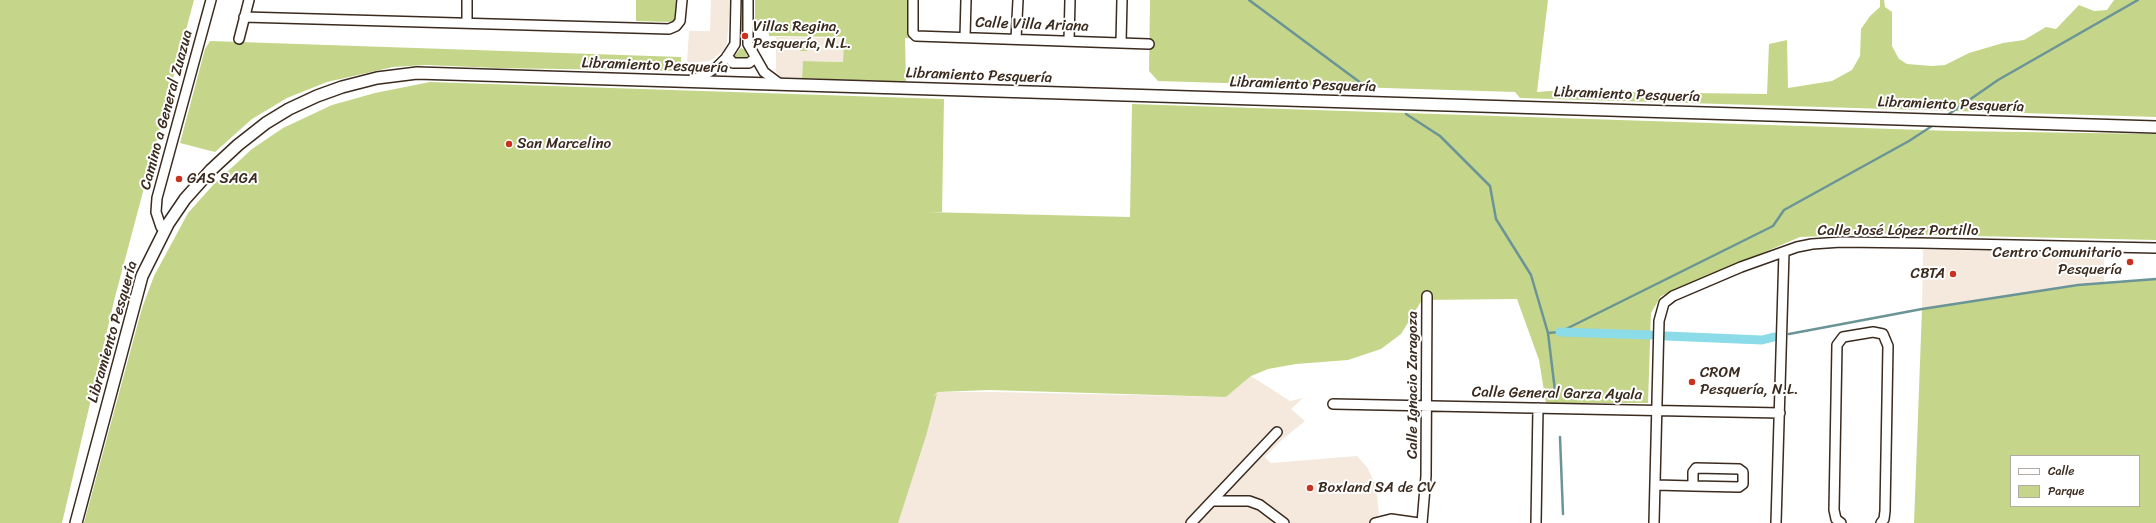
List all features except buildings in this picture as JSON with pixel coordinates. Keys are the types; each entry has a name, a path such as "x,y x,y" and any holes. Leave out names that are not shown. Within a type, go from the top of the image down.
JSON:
{"main road":[{"name":"Libramiento Pesquería","path":"76,523 142,276 150,257 168,224 185,199 238,145 266,123 289,109 317,96 342,87 397,75 417,73 2156,127"}],"street":[{"name":"Camino a General Zuazua","path":"161,227 156,212 157,198 211,0"},
{"path":"239,39 249,0"},
{"path":"466,23 467,0"},
{"path":"244,17 669,29 676,26 681,18 682,0"},
{"path":"729,53 736,41 736,0"},
{"path":"748,0 747,42 762,70 781,85"},
{"name":"Calle Villa Ariana","path":"913,0 914,36 1069,40 1149,44"},
{"path":"965,37 966,0"},
{"path":"1016,39 1018,0"},
{"path":"1069,40 1070,0"},
{"path":"1121,43 1122,0"},
{"path":"685,81 703,76 717,67 729,53 740,44 747,45 753,54 752,63 733,63 729,53"},
{"path":"717,67 716,75 729,83"},
{"path":"748,84 761,79 762,70"},
{"name":"Calle José López Portillo","path":"1654,523 1658,410 1659,321 1664,303 1673,296 1784,252 1812,244 1841,242 2156,248"},
{"path":"1776,523 1784,252"},
{"name":"Calle Ignacio Zaragoza","path":"1422,523 1426,476 1427,296"},
{"path":"1841,523 1836,519 1834,510 1837,345 1843,337 1873,332 1883,334 1888,346 1885,511 1884,519 1881,523"},
{"name":"Calle General Garza Ayala","path":"1333,404 1780,413"},
{"path":"1536,523 1538,408"},
{"path":"1190,523 1278,432"},
{"path":"1656,485 1692,486 1739,487 1743,484 1743,472 1739,469 1696,468 1693,472 1692,486"},
{"path":"1212,501 1249,501 1260,505 1284,523"},
{"path":"1375,523 1391,519 1419,523"}],"shaded area":[{"path":"711,0 730,0 727,43 723,51 710,61 687,63 689,31 710,31"},
{"path":"776,37 844,38 843,62 803,61 802,78 780,77 776,72"},
{"path":"1923,250 2104,251 2104,282 1922,309"},
{"path":"1251,376 1290,401 1303,398 1291,409 1305,421 1283,439 1265,457 1271,463 1357,456 1367,467 1376,485 1379,515 1369,523 684,523 928,402 938,392 1226,397"}],"green space":[{"path":"0,0 194,0 115,297 62,523 0,523"},
{"path":"636,0 676,0 676,19 672,22 636,21"},
{"path":"742,0 744,0 743,31 741,31"},
{"path":"755,0 909,0 909,38 905,38 906,82 802,78 803,61 843,62 844,37 769,36 768,28 755,28"},
{"path":"1150,0 1548,0 1537,92 1767,94 1769,44 1787,40 1788,88 1832,81 1852,70 1860,56 1861,29 1870,16 1880,7 1880,0 1884,0 1885,7 1892,12 1892,46 1899,59 1907,64 1932,66 1945,65 1969,53 2003,43 2024,40 2046,27 2056,29 2079,5 2094,11 2107,10 2114,0 2156,0 2156,117 1520,98 1515,92 1158,81 1149,71"},
{"path":"800,40 807,40 807,51 800,51"},
{"path":"210,41 681,57 682,71 498,68 426,65 393,67 327,82 287,98 252,119 215,152 180,143 205,49"},
{"path":"741,48 745,50 748,59 733,58"},
{"path":"430,82 944,99 942,212 926,212 1130,217 1132,104 1954,131 2156,134 2156,240 1927,235 1912,233 1800,237 1661,296 1651,313 1648,403 1546,403 1539,360 1517,299 1422,300 1401,334 1381,349 1348,360 1296,364 1268,369 1251,376 1226,397 989,390 938,392 932,397 937,394 926,436 898,523 84,523 142,308 154,276 188,213 214,184 252,149 283,128 332,105 375,93"},
{"path":"2156,279 2156,523 1914,523 1922,309 2104,282"}],"waterway":[{"path":"1249,0 1373,92"},
{"path":"1949,114 1998,80 2138,0"},
{"path":"1406,114 1440,136 1490,186 1496,219 1531,275 1548,333 1560,332 1773,226 1784,210 1909,141 1932,126"},
{"path":"1789,334 1922,309 2078,285 2156,279"},
{"path":"1560,332 1651,335"},
{"path":"1548,333 1556,399"},
{"path":"1666,336 1762,340 1774,337"},
{"path":"1560,437 1563,514"}],"place":[{"name":"Villas Regina, Pesquería, N.L.","path":"745,36"},
{"name":"San Marcelino","path":"509,144"},
{"name":"GAS SAGA","path":"179,179"},
{"name":"Centro Comunitario Pesquería","path":"2130,262"},
{"name":"CBTA","path":"1953,274"},
{"name":"CROM Pesquería, N.L.","path":"1692,382"},
{"name":"Boxland SA de CV","path":"1310,488"}]}
